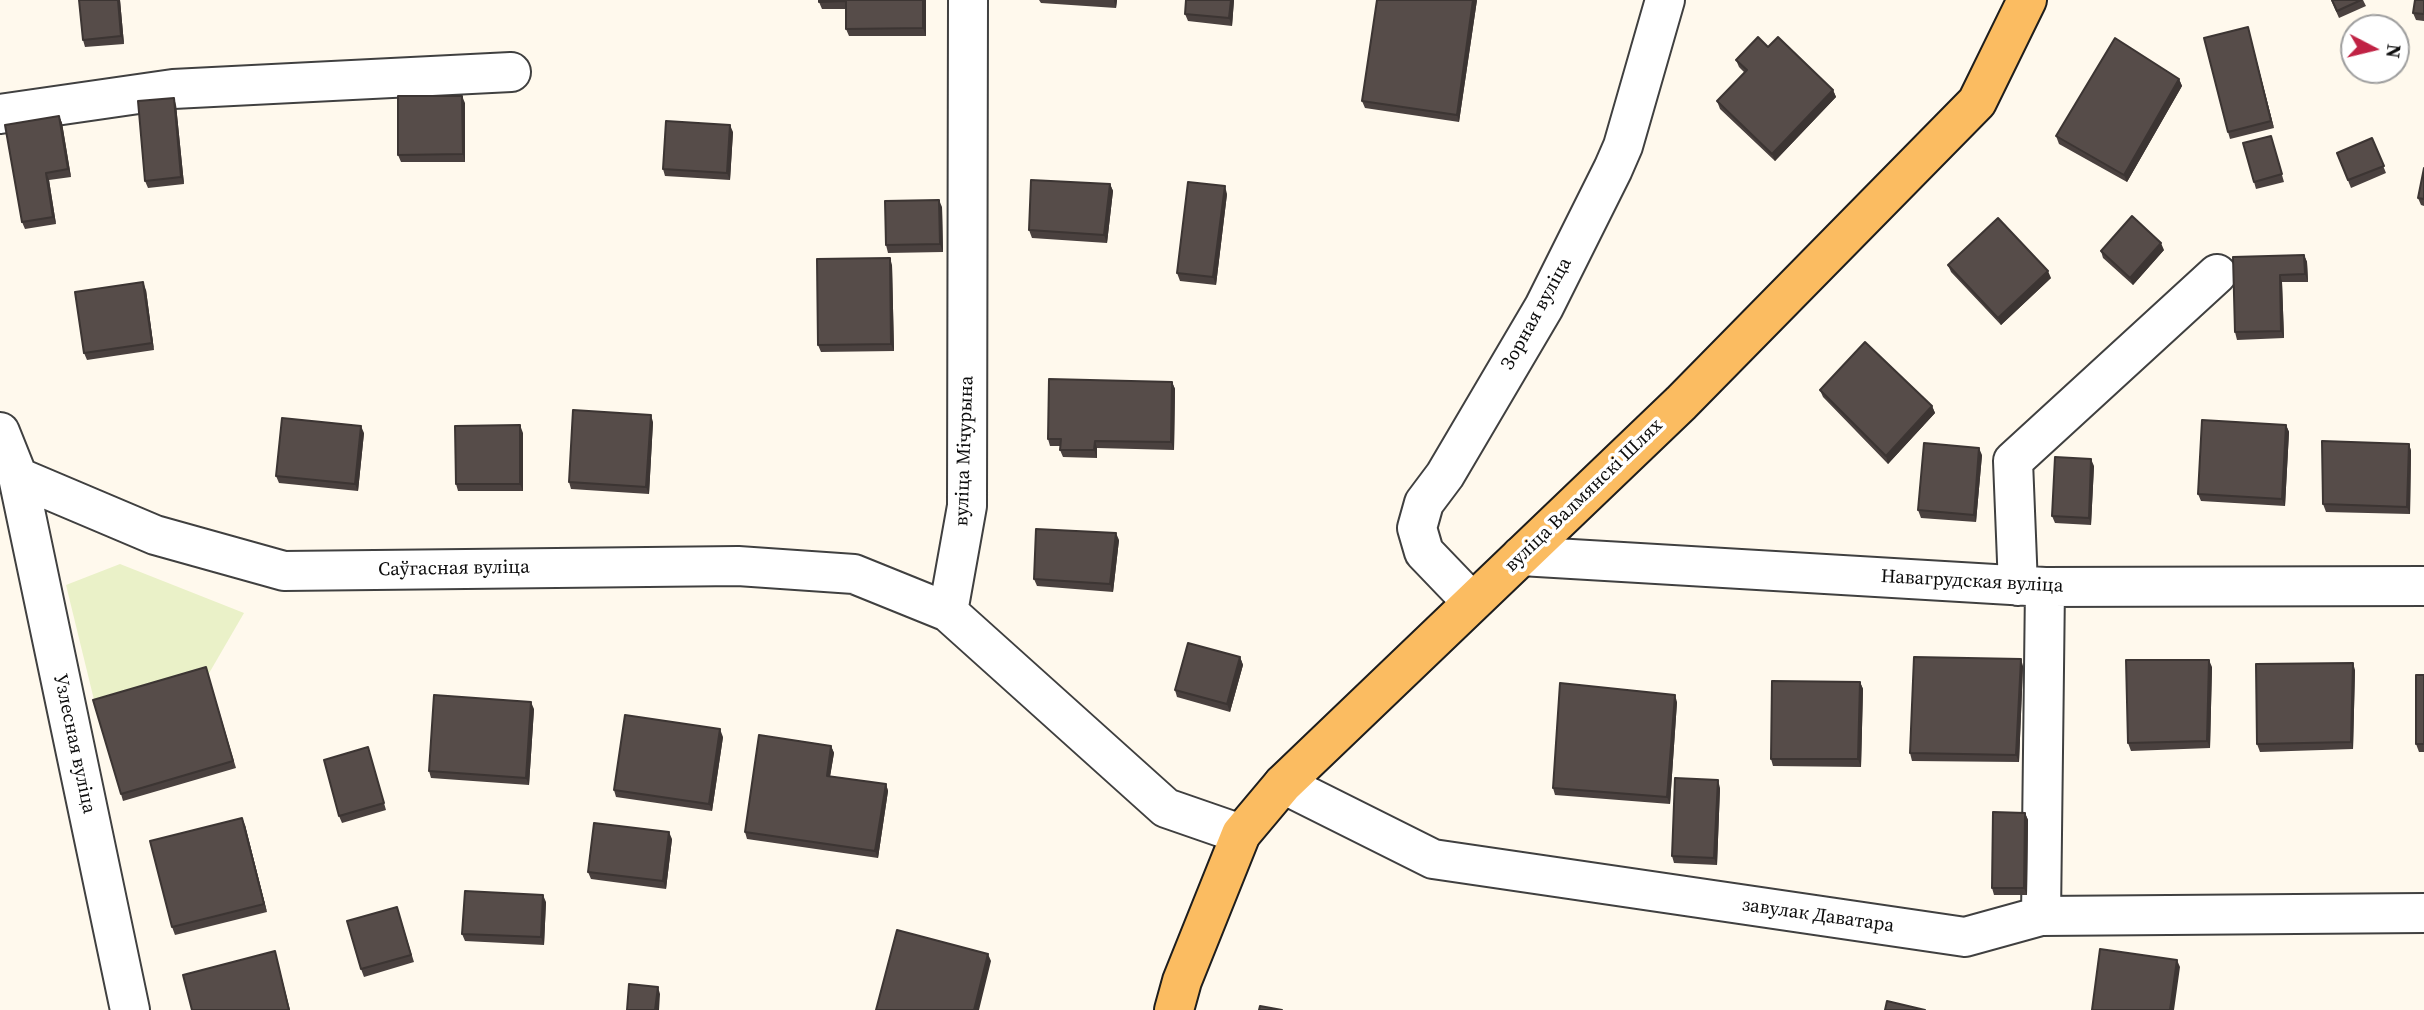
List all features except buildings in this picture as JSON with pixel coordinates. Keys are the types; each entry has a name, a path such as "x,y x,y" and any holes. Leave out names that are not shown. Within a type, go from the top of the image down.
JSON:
{"main road":[{"name":"вуліца Валмянскі Шлях","path":"1174,1010 1182,981 1241,834 1283,784 1681,403 1977,103 2027,0"}],"street":[{"name":"вуліца Мічурына","path":"948,612 967,506 968,0"},
{"name":"Зорная вуліца","path":"1472,603 1424,552 1417,528 1424,503 1445,475 1544,307 1613,169 1623,146 1665,0"},
{"path":"0,114 173,89 511,72"},
{"path":"2040,916 2032,587 2013,461 2217,274"},
{"path":"0,432 18,477"},
{"name":"Саўгасная вуліца","path":"18,477 155,535 284,571 738,566 854,574 948,612"},
{"name":"Узлесная вуліца","path":"18,477 130,1010"},
{"name":"Навагрудская вуліца","path":"1521,556 2032,587 2424,586"},
{"path":"948,612 1166,808 1241,834"},
{"name":"завулак Даватара","path":"1283,784 1433,859 1965,937 2040,916 2424,913"}],"green space":[{"path":"120,564 244,613 208,675 96,708 66,585"}]}
